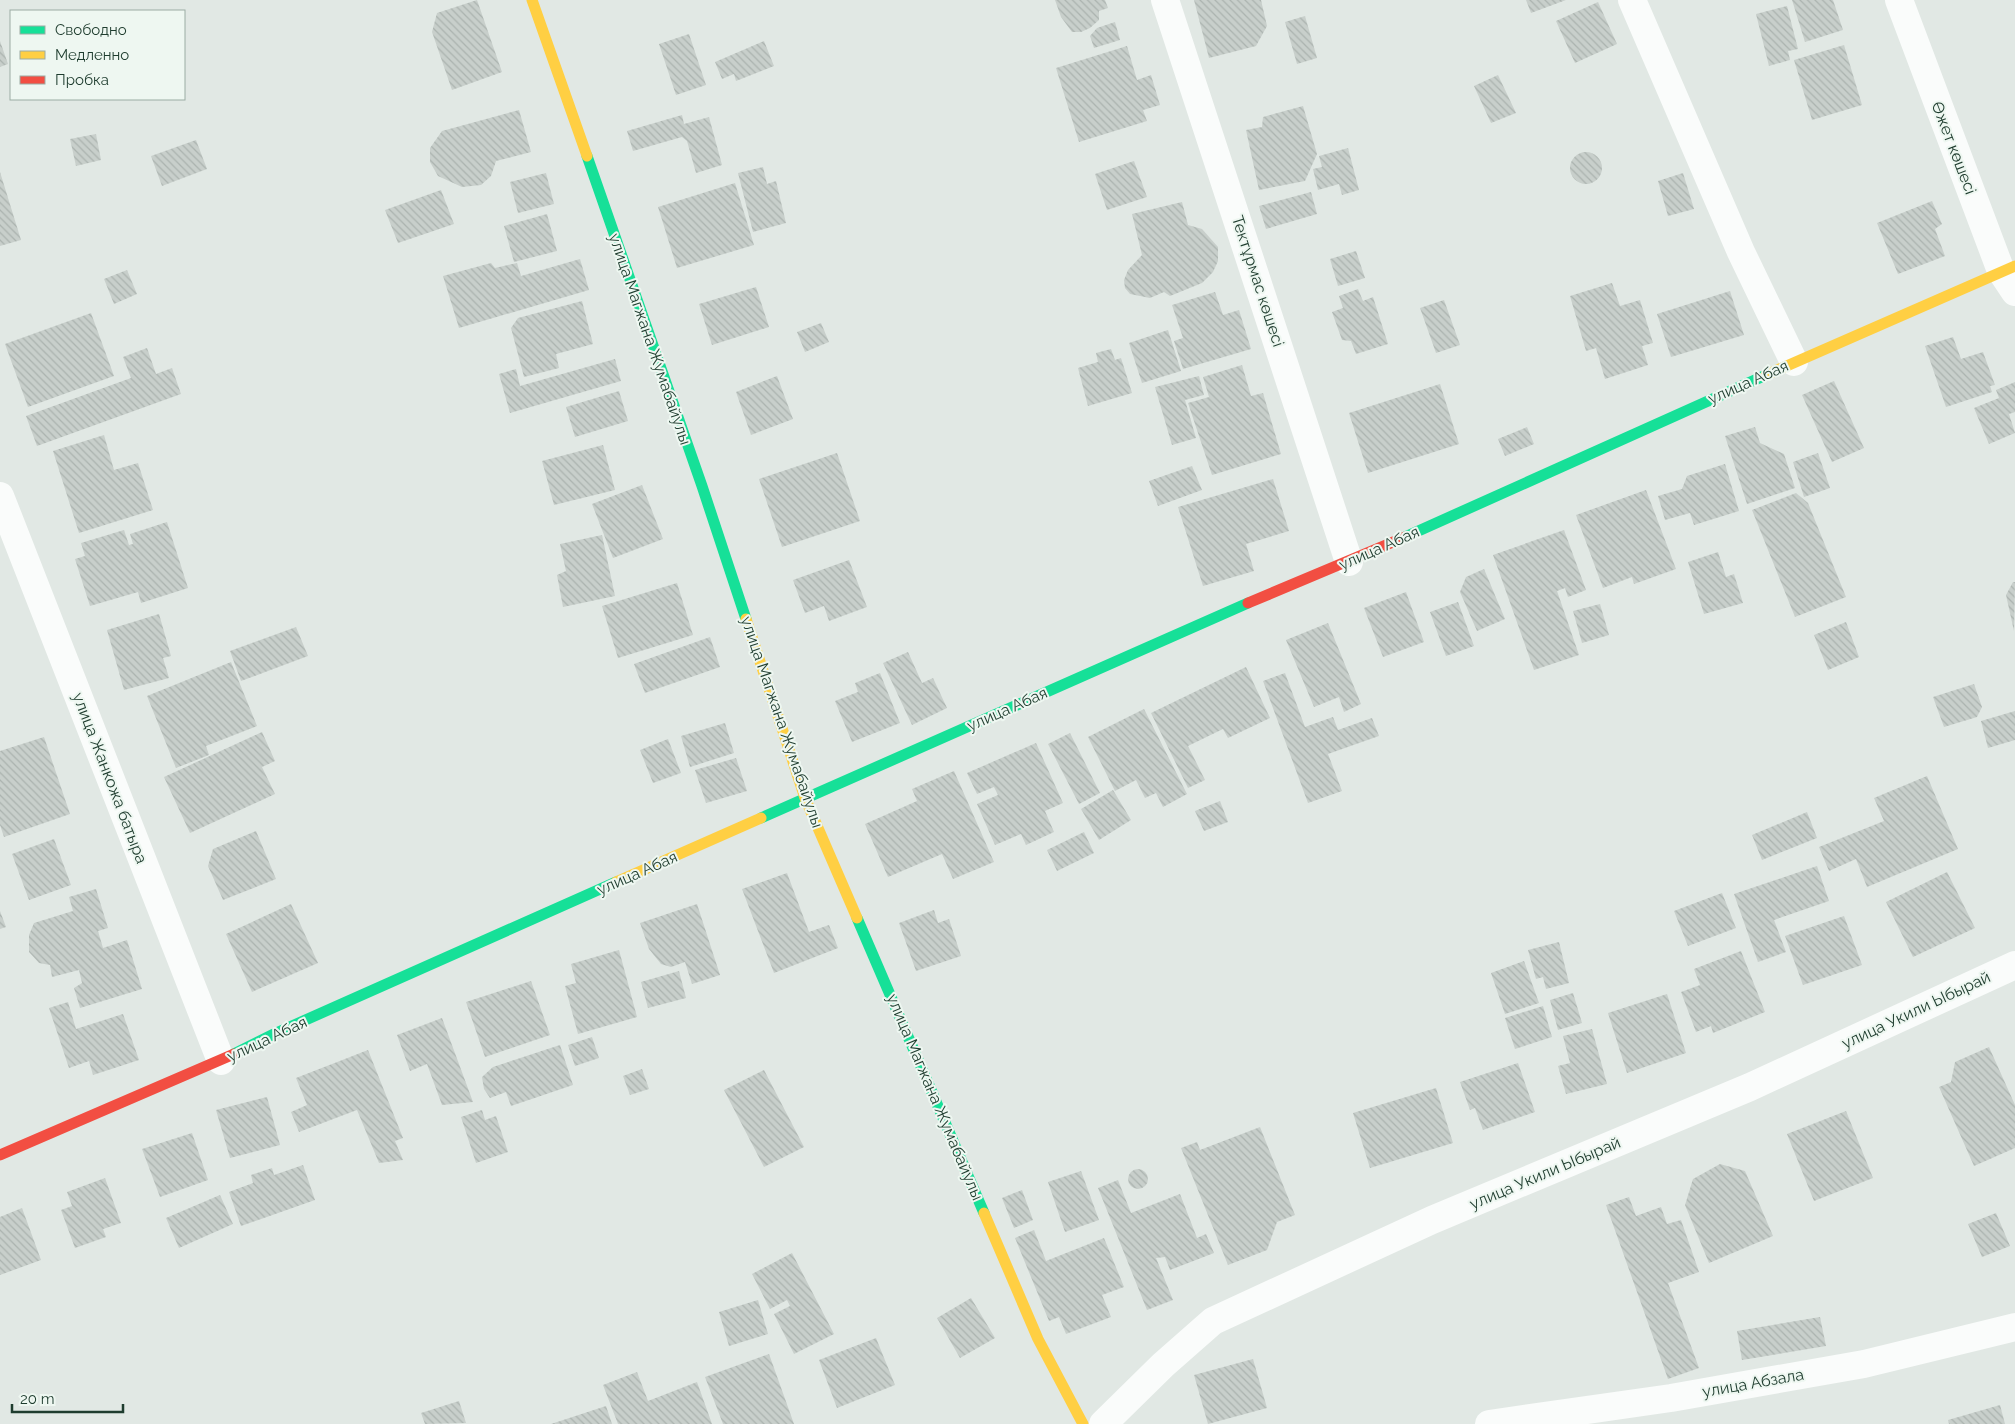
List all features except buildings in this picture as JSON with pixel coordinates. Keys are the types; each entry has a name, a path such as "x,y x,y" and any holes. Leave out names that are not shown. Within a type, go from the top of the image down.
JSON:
{"street":[{"name":"улица Магжана Жумабайулы","path":"532,0 702,486 805,798 1038,1339 1083,1424"},
{"name":"Тектұрмас көшесі","path":"1165,0 1349,562"},
{"path":"1632,0 1741,252 1794,362"},
{"name":"Өжет көшесі","path":"1898,0 2010,277"},
{"name":"улица Абая","path":"0,1155 221,1061 274,1034 805,798 1214,617 1349,562 1794,362 2010,277"},
{"name":"улица Жанкожа батыра","path":"0,496 221,1061"},
{"name":"улица Укили Ыбырай","path":"1102,1424 1163,1364 1213,1321 1432,1220 1750,1087 2015,965"},
{"name":"улица Абзала","path":"1489,1424 1671,1398 1864,1364 2015,1327"}],"traffic: fast":[{"path":"587,156 702,486 746,619"},
{"path":"1405,537 1766,375"},
{"path":"761,818 1248,603"},
{"path":"234,1054 274,1034 616,882"},
{"path":"857,918 984,1213"}],"traffic: slow":[{"path":"532,0 587,156"},
{"path":"1766,375 2015,266"},
{"path":"746,619 805,798 857,918"},
{"path":"616,882 761,818"},
{"path":"984,1213 1038,1339 1083,1424"}],"traffic: jam":[{"path":"1248,603 1405,537"},
{"path":"0,1155 234,1054"}]}
